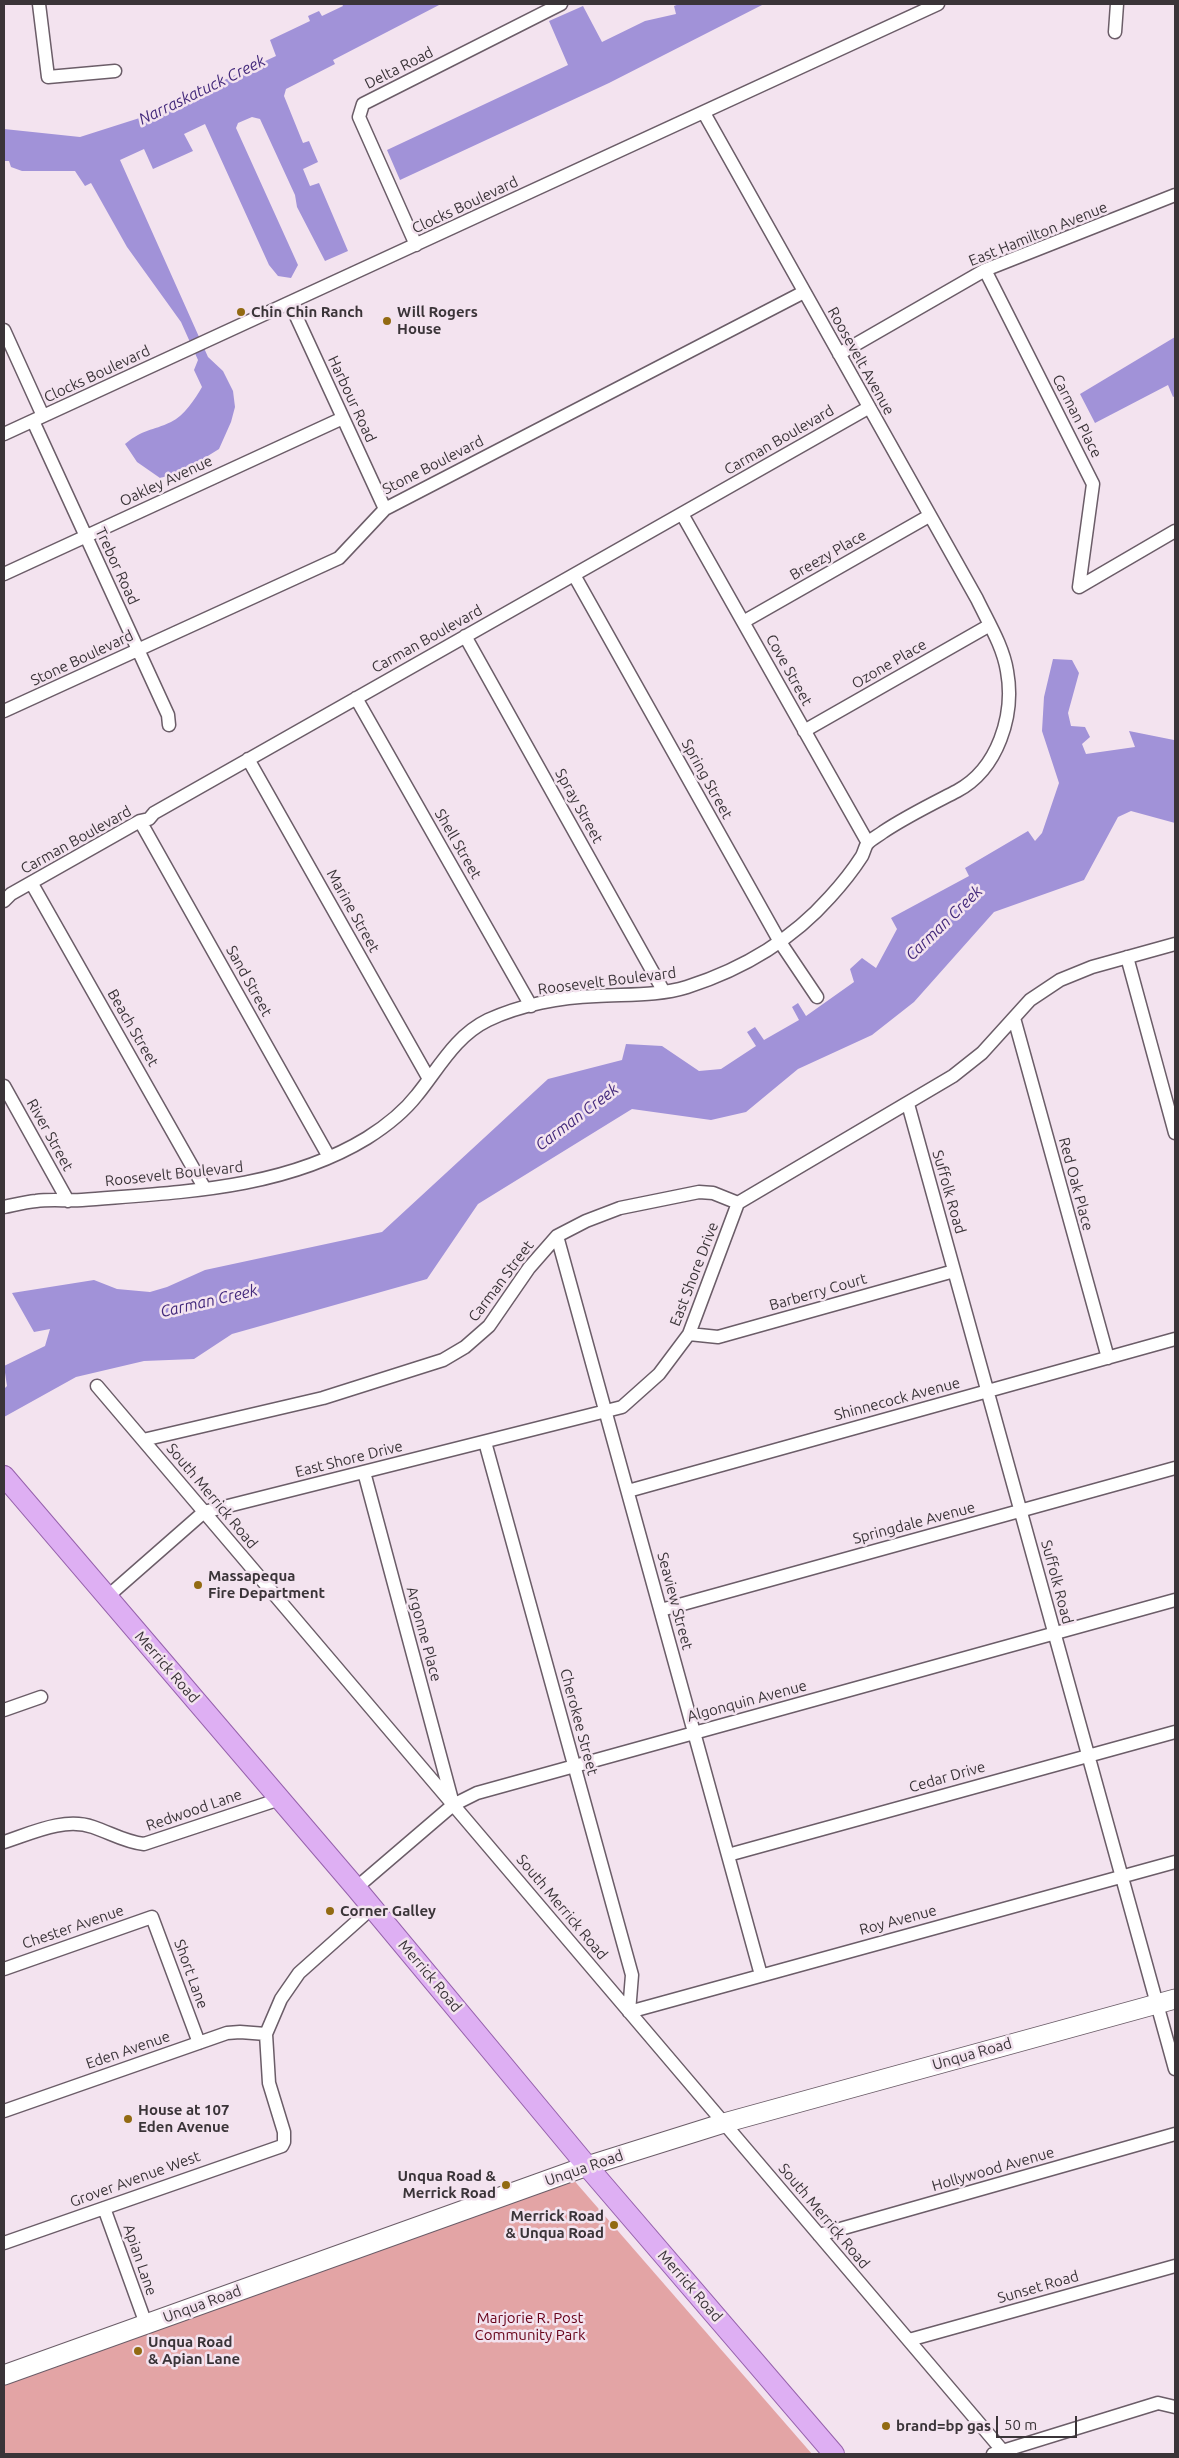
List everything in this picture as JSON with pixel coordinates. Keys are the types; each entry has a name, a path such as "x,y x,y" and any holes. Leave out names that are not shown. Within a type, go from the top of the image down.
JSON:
{"main road":[{"name":"Merrick Road","path":"4,1476 373,1907 587,2166 834,2454"}],"street":[{"path":"39,4 48,77 115,71"},
{"name":"Delta Road","path":"416,245 359,117 363,104 561,4"},
{"name":"Clocks Boulevard","path":"4,434 938,4"},
{"path":"1115,32 1117,4"},
{"name":"Roosevelt Avenue","path":"704,113 990,625"},
{"name":"East Hamilton Avenue","path":"838,354 985,270 1175,195"},
{"name":"Carman Place","path":"985,270 1092,484 1079,587 1175,531"},
{"name":"Stone Boulevard","path":"4,711 339,558 385,509 804,292"},
{"name":"Harbour Road","path":"290,303 385,509"},
{"name":"Trebor Road","path":"4,330 86,537 168,715 169,725"},
{"name":"Carman Boulevard","path":"4,901 11,894 32,884 140,821 148,819 154,813 248,759 868,408"},
{"name":"Oakley Avenue","path":"4,574 343,418"},
{"name":"Cove Street","path":"682,514 868,843"},
{"name":"Breezy Place","path":"743,622 930,516"},
{"name":"Spring Street","path":"574,575 780,942 817,997"},
{"name":"Ozone Place","path":"804,731 990,625"},
{"name":"Roosevelt Boulevard","path":"4,1207 37,1201 68,1201 205,1190 277,1175 330,1157 369,1137 399,1116 429,1079 444,1056 466,1034 488,1020 531,1006 592,996 664,992 684,988 729,972 780,942 830,896 862,856 868,843 918,809 961,789 978,776 989,762 1005,728 1009,697 1004,658 990,625"},
{"name":"Spray Street","path":"465,636 664,992"},
{"name":"Shell Street","path":"356,698 531,1006"},
{"name":"Marine Street","path":"248,759 429,1079"},
{"name":"Sand Street","path":"140,821 330,1157"},
{"name":"Beach Street","path":"32,884 205,1190"},
{"path":"738,1203 908,1104 973,1061 1030,1000 1060,980 1092,967 1175,944"},
{"path":"1127,957 1175,1133"},
{"name":"Red Oak Place","path":"1014,1018 1108,1358"},
{"name":"River Street","path":"4,1086 68,1201"},
{"name":"Suffolk Road","path":"908,1104 1175,2069"},
{"name":"Carman Street","path":"143,1440 323,1398 443,1360 465,1347 489,1326 529,1268 557,1236 586,1221 620,1208 699,1192 713,1193 738,1203"},
{"name":"East Shore Drive","path":"107,1597 204,1512 622,1407 659,1374 689,1334 738,1203"},
{"name":"Seaview Street","path":"557,1236 761,1975"},
{"name":"Barberry Court","path":"689,1334 718,1337 954,1271"},
{"name":"Shinnecock Avenue","path":"628,1491 1175,1339"},
{"name":"South Merrick Road","path":"97,1386 909,2340 998,2452"},
{"name":"Cherokee Street","path":"485,1442 632,1975 629,2012"},
{"name":"Springdale Avenue","path":"661,1610 1175,1468"},
{"name":"Argonne Place","path":"364,1472 453,1805"},
{"name":"Algonquin Avenue","path":"356,1888 453,1805 477,1793 1175,1600"},
{"path":"4,1710 41,1697"},
{"name":"Cedar Drive","path":"728,1855 1175,1732"},
{"name":"Redwood Lane","path":"4,1842 70,1823 92,1826 128,1842 144,1844 280,1799"},
{"name":"Roy Avenue","path":"629,2012 1175,1862"},
{"path":"266,2034 281,1999 299,1973 373,1907"},
{"name":"Chester Avenue","path":"4,1969 152,1917"},
{"name":"Short Lane","path":"152,1917 199,2043"},
{"name":"Unqua Road","path":"4,2375 587,2166 724,2123 1175,1999"},
{"name":"Eden Avenue","path":"4,2111 227,2033 266,2034"},
{"name":"Grover Avenue West","path":"4,2243 249,2156 277,2148 284,2142 284,2138 269,2083 266,2034"},
{"name":"Hollywood Avenue","path":"819,2235 1175,2134"},
{"name":"Apian Lane","path":"104,2208 146,2324"},
{"name":"Sunset Road","path":"909,2340 1175,2266"},
{"path":"998,2452 1175,2398"},
{"path":"1158,2403 1175,2407"}],"green space":[{"name":"Marjorie R. Post Community Park","path":"571,2177 812,2454 4,2454 4,2380"}],"water":[{"path":"342,4 441,4 333,60 335,64 286,89 284,96 303,143 309,141 318,162 303,169 310,186 319,183 348,251 325,261 297,207 295,195 260,119 252,117 238,123 236,128 298,265 291,278 278,276 269,265 205,124 184,134 193,151 153,169 144,149 120,160 208,357 223,371 233,391 235,407 231,422 219,449 182,472 160,478 137,462 125,444 142,433 176,419 193,402 202,387 194,370 198,360 181,322 127,247 91,183 85,186 75,171 22,171 11,167 9,161 4,161 4,129 80,137 149,115 276,56 270,40 310,21 308,16 319,11 322,16 343,6"},
{"path":"679,4 764,4 609,83 400,180 387,150 568,65 549,21 583,6 602,42 645,21 676,14 674,6"},
{"path":"1175,337 1175,396 1173,397 1168,385 1095,423 1080,394"},
{"name":"Carman Creek","path":"1053,659 1072,660 1079,673 1068,713 1071,726 1085,727 1090,737 1082,744 1086,754 1135,747 1129,731 1174,740 1175,823 1131,811 1118,817 1084,880 994,912 914,1002 872,1035 798,1069 746,1112 711,1120 632,1109 478,1204 427,1279 232,1334 194,1359 144,1361 76,1377 4,1417 4,1389 7,1386 4,1366 45,1346 50,1329 34,1332 12,1293 94,1280 117,1289 150,1292 167,1287 205,1270 382,1232 548,1079 622,1060 626,1044 662,1046 699,1071 721,1069 756,1046 747,1032 755,1027 764,1040 799,1020 792,1007 798,1003 806,1016 854,982 850,969 862,958 876,968 897,929 891,918 969,876 965,868 1028,831 1035,841 1042,833 1059,783 1042,731 1044,697"}],"place":[{"name":"Chin Chin Ranch","path":"241,312"},
{"name":"Will Rogers House","path":"387,321"},
{"name":"Massapequa Fire Department","path":"198,1585"},
{"name":"Corner Galley","path":"330,1911"},
{"name":"House at 107 Eden Avenue","path":"128,2119"},
{"name":"Unqua Road & Merrick Road","path":"506,2185"},
{"name":"Merrick Road & Unqua Road","path":"614,2225"},
{"name":"Unqua Road & Apian Lane","path":"138,2351"},
{"name":"brand=bp gas","path":"886,2426"}],"water label":[{"name":"Narraskatuck Creek","path":"202,90"}]}
